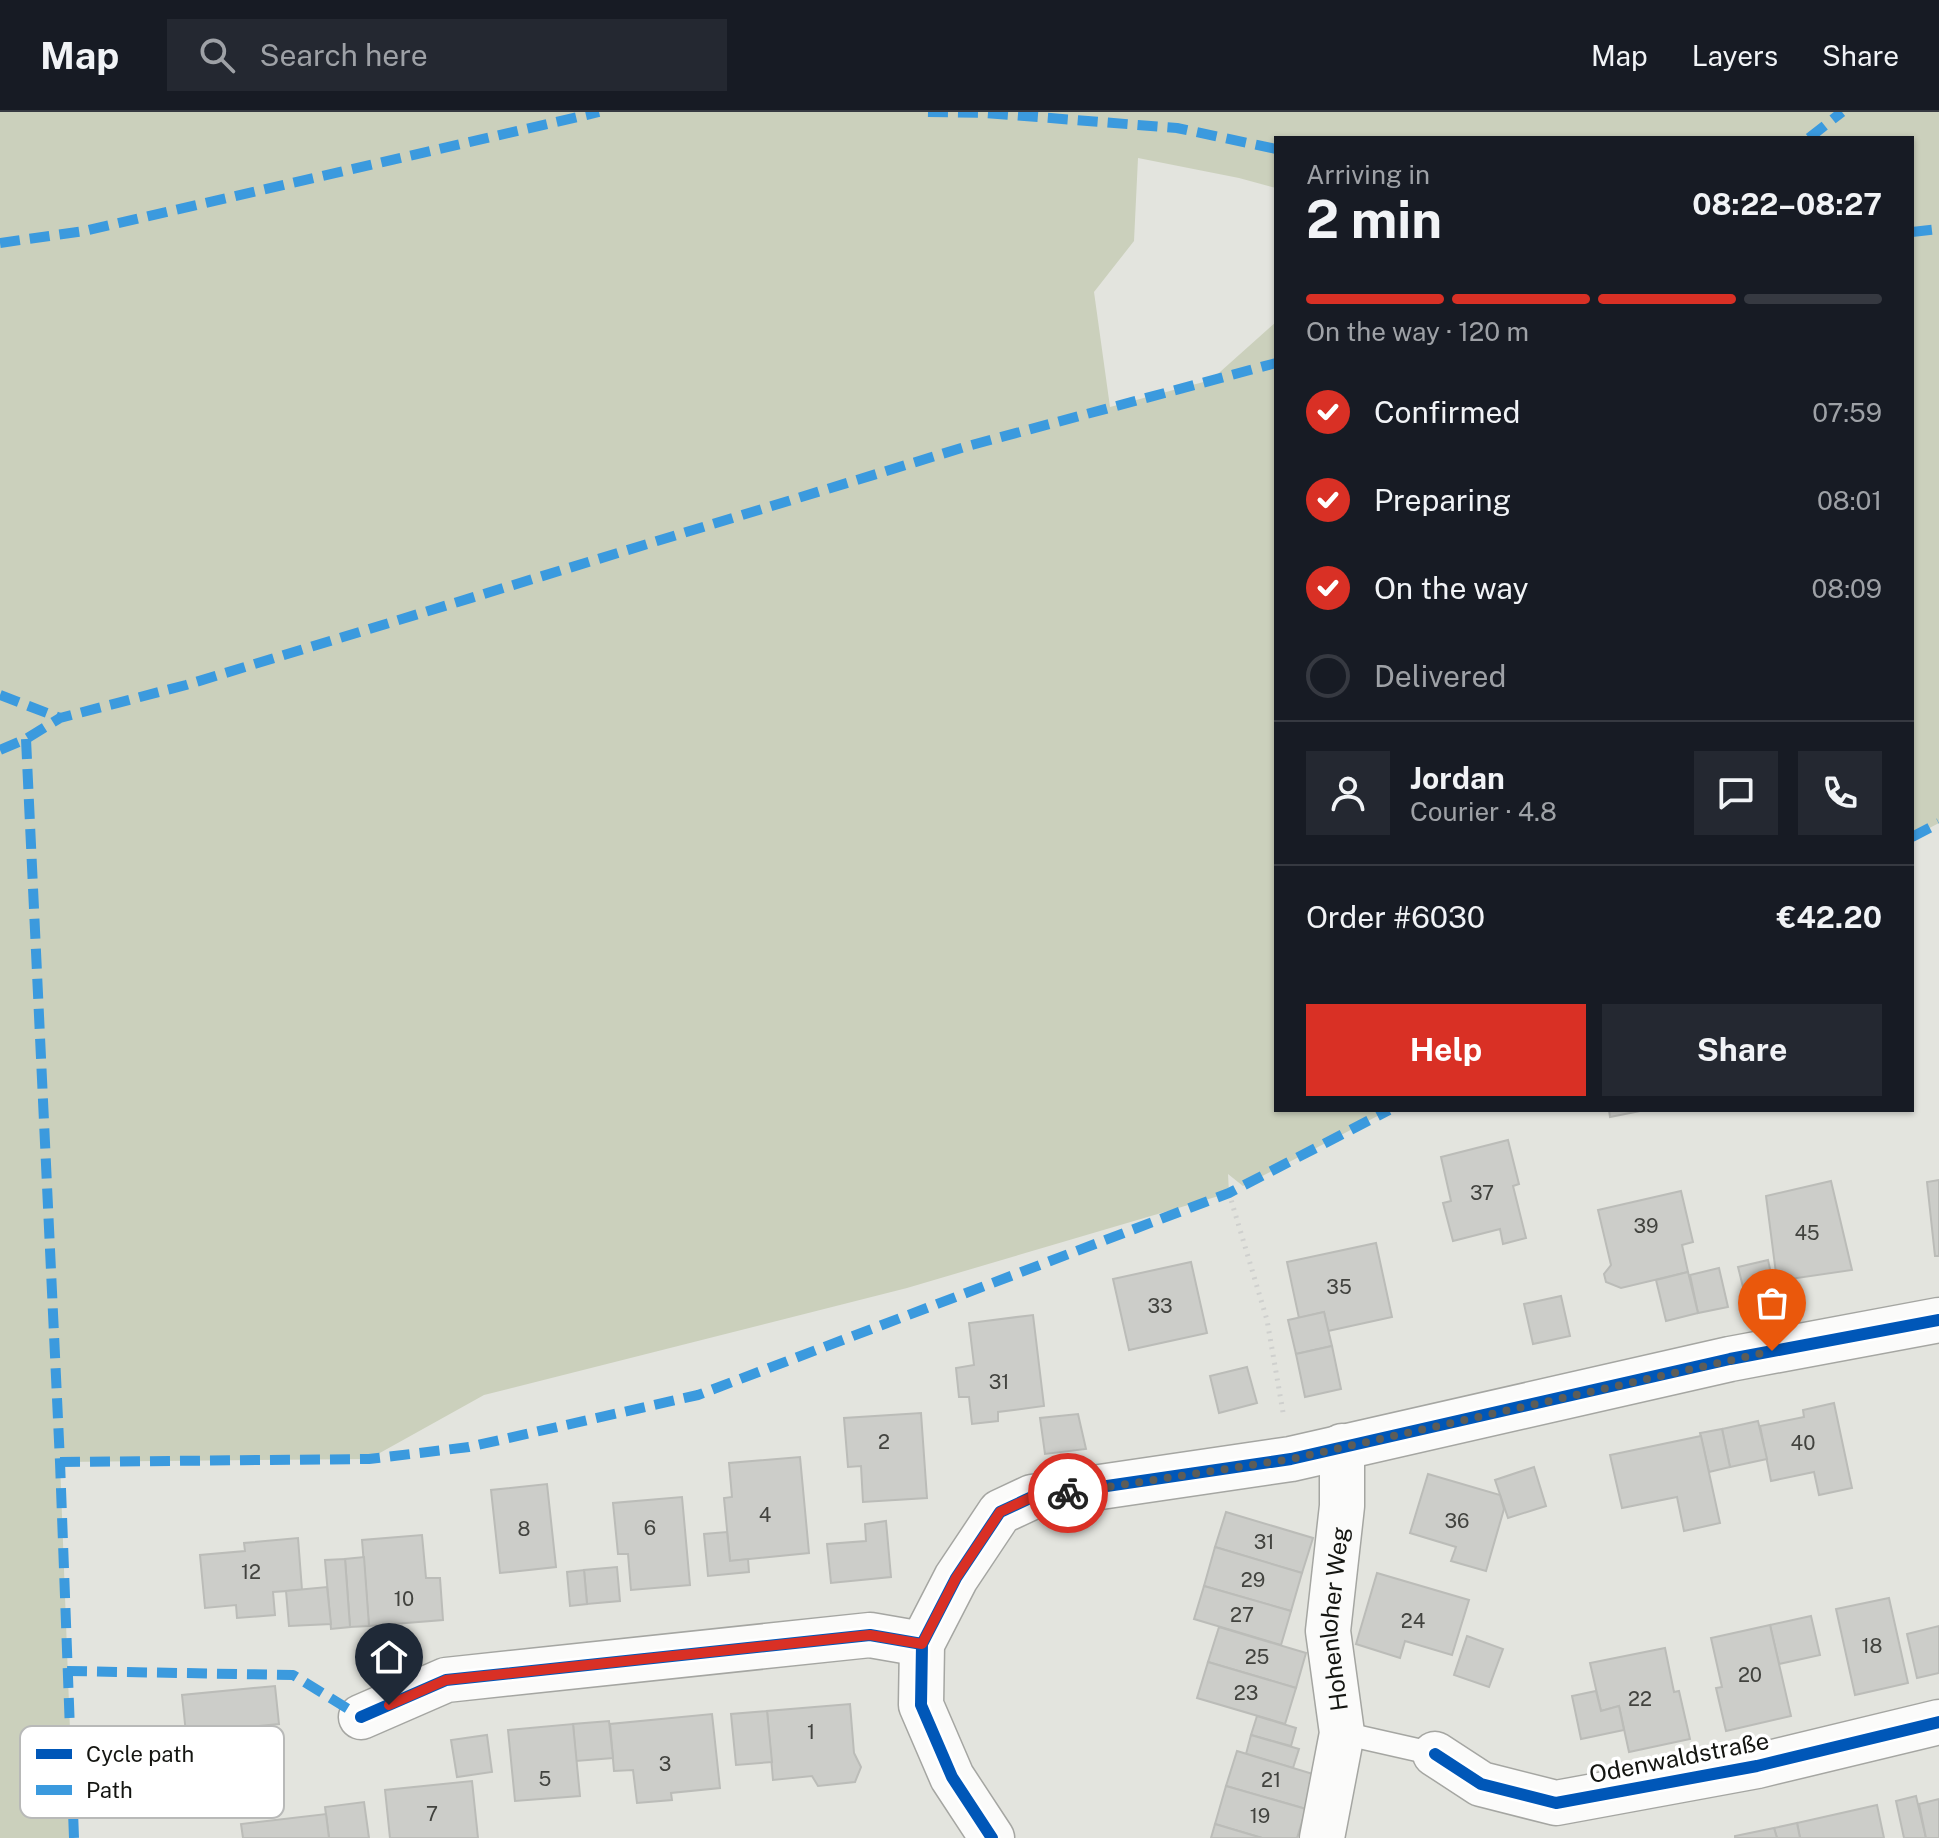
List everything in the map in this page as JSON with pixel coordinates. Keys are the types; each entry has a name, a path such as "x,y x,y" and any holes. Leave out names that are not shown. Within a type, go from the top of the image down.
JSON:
{"street":[{"path":"992,1838 952,1777 921,1705 922,1644 956,1578 1000,1512 1032,1497 1291,1459 1730,1359 1939,1320"},
{"name":"Hohenloher Weg","path":"1322,1838 1342,1733 1328,1631 1342,1506 1342,1446"},
{"path":"361,1717 446,1680 870,1635 922,1644"},
{"name":"Odenwaldstraße","path":"1435,1754 1481,1784 1556,1803 1757,1766 1939,1722"}],"lane":[{"path":"1342,1733 1435,1754"}],"path":[{"path":"1229,1193 1267,1320 1291,1459"}],"green space":[{"path":"0,112 1939,112 1939,823 1914,836 1914,136 1274,136 1274,187 1138,158 1134,241 1094,292 1110,407 1211,380 1274,324 1274,1112 1385,1112 1243,1186 1228,1174 1229,1193 907,1288 484,1395 369,1459 60,1462 70,1726 20,1726 20,1818 73,1818 74,1838 0,1838"}],"building":[{"path":"1609,1112 1635,1112 1610,1117"},
{"path":"1508,1140 1519,1184 1513,1186 1526,1238 1503,1244 1500,1229 1453,1241 1443,1203 1451,1201 1441,1157"},
{"path":"1939,1180 1939,1256 1935,1256 1927,1182"},
{"path":"1831,1181 1852,1270 1777,1281 1766,1196"},
{"path":"1681,1191 1693,1242 1682,1245 1688,1272 1621,1288 1606,1282 1604,1274 1611,1265 1598,1210"},
{"path":"1376,1243 1392,1317 1328,1331 1324,1312 1299,1318 1287,1262"},
{"path":"1768,1260 1776,1296 1747,1303 1738,1267"},
{"path":"1191,1262 1207,1333 1129,1350 1113,1279"},
{"path":"1719,1268 1728,1307 1698,1313 1690,1275"},
{"path":"1688,1272 1698,1313 1666,1321 1656,1280"},
{"path":"1561,1296 1570,1336 1533,1344 1524,1304"},
{"path":"1324,1312 1332,1346 1296,1354 1288,1320"},
{"path":"1033,1315 1044,1406 998,1412 998,1421 972,1424 969,1397 959,1397 956,1368 974,1365 969,1323"},
{"path":"1332,1346 1341,1389 1305,1397 1296,1354"},
{"path":"1247,1367 1257,1403 1219,1413 1210,1376"},
{"path":"1834,1403 1852,1488 1819,1495 1814,1472 1771,1481 1760,1426 1804,1417 1803,1410"},
{"path":"921,1413 927,1498 863,1502 861,1466 848,1467 844,1418"},
{"path":"1078,1414 1086,1449 1045,1454 1040,1418"},
{"path":"1758,1421 1767,1459 1730,1467 1722,1429"},
{"path":"1722,1429 1730,1467 1709,1472 1700,1433"},
{"path":"1701,1436 1720,1523 1684,1531 1677,1497 1622,1508 1610,1455"},
{"path":"800,1457 809,1553 730,1561 724,1498 732,1497 729,1463"},
{"path":"1534,1467 1546,1506 1508,1518 1495,1480"},
{"path":"1428,1474 1500,1495 1504,1509 1486,1571 1451,1561 1456,1547 1410,1533"},
{"path":"547,1484 556,1567 500,1573 491,1490"},
{"path":"682,1497 690,1585 631,1590 628,1554 618,1554 613,1503"},
{"path":"1226,1512 1313,1538 1302,1573 1215,1547"},
{"path":"886,1521 891,1577 831,1583 827,1544 866,1541 865,1524"},
{"path":"727,1532 730,1561 748,1559 749,1572 708,1576 704,1534"},
{"path":"422,1535 426,1578 440,1578 443,1620 369,1626 362,1540"},
{"path":"298,1538 302,1590 273,1592 275,1615 237,1618 236,1605 205,1608 200,1555 245,1551 244,1543"},
{"path":"1215,1547 1302,1573 1291,1611 1204,1586"},
{"path":"364,1557 369,1626 350,1627 345,1559"},
{"path":"345,1559 350,1627 331,1629 325,1560"},
{"path":"617,1567 620,1601 587,1604 584,1570"},
{"path":"584,1570 587,1604 570,1606 567,1572"},
{"path":"1377,1573 1469,1600 1452,1655 1405,1641 1400,1658 1356,1644"},
{"path":"1204,1586 1291,1611 1281,1645 1194,1619"},
{"path":"327,1587 331,1624 289,1626 286,1591"},
{"path":"1889,1598 1908,1683 1855,1695 1836,1609"},
{"path":"1811,1616 1820,1655 1779,1664 1770,1625"},
{"path":"1770,1625 1791,1716 1726,1731 1716,1688 1722,1687 1711,1638"},
{"path":"1939,1626 1939,1673 1917,1678 1907,1634"},
{"path":"1219,1627 1306,1653 1296,1688 1208,1662"},
{"path":"1467,1636 1503,1649 1489,1687 1454,1675"},
{"path":"1665,1648 1674,1692 1679,1691 1690,1739 1629,1752 1619,1706 1601,1711 1590,1663"},
{"path":"1208,1662 1296,1688 1285,1724 1197,1698"},
{"path":"275,1686 279,1724 185,1726 182,1695"},
{"path":"1596,1691 1601,1711 1619,1706 1624,1730 1581,1739 1572,1696"},
{"path":"850,1704 854,1753 861,1767 855,1782 818,1786 812,1776 773,1780 767,1711"},
{"path":"767,1711 772,1762 736,1765 731,1714"},
{"path":"712,1714 720,1788 671,1793 672,1800 637,1803 633,1770 614,1771 610,1724"},
{"path":"1257,1716 1296,1728 1291,1746 1251,1735"},
{"path":"609,1721 613,1758 576,1761 573,1724"},
{"path":"573,1724 580,1796 515,1801 508,1730"},
{"path":"487,1735 492,1772 457,1777 451,1740"},
{"path":"1251,1735 1299,1749 1293,1768 1246,1754"},
{"path":"1237,1751 1316,1775 1306,1809 1226,1786"},
{"path":"472,1781 478,1838 390,1838 385,1790"},
{"path":"1226,1786 1306,1809 1297,1838 1262,1838 1215,1824"},
{"path":"1916,1796 1926,1838 1904,1838 1896,1801"},
{"path":"1939,1799 1939,1838 1926,1838 1919,1804"},
{"path":"364,1802 369,1838 329,1838 325,1807"},
{"path":"1877,1805 1884,1838 1800,1838 1797,1823"},
{"path":"326,1814 329,1838 243,1838 241,1824"},
{"path":"1797,1823 1800,1838 1777,1838 1774,1828"},
{"path":"1215,1824 1262,1838 1211,1838"},
{"path":"1774,1828 1777,1838 1735,1838 1735,1836"}],"marked path":[{"path":"0,243 84,231 599,112"},
{"path":"928,112 986,113 1177,128 1274,149"},
{"path":"1812,136 1842,112"},
{"path":"1914,232 1939,229"},
{"path":"0,750 26,739 60,718 186,685 968,446 1274,364"},
{"path":"0,695 60,718"},
{"path":"26,739 70,1726"},
{"path":"1914,836 1939,823"},
{"path":"60,1462 369,1459 469,1447 698,1395 1229,1193 1385,1112"},
{"path":"67,1671 293,1675 361,1717"},
{"path":"73,1818 74,1838"}],"cycle path":[{"path":"992,1838 952,1777 921,1705 922,1644 956,1578 1000,1512 1032,1497 1291,1459 1730,1359 1939,1320"},
{"path":"361,1717 446,1680 870,1635 922,1644"},
{"path":"1435,1754 1481,1784 1556,1803 1757,1766 1939,1722"}],"way so far":[{"path":"1068,1493 1291,1459 1772,1351"}],"route":[{"path":"389,1705 446,1680 870,1635 922,1644 956,1578 1000,1512 1032,1497 1068,1493"}]}
